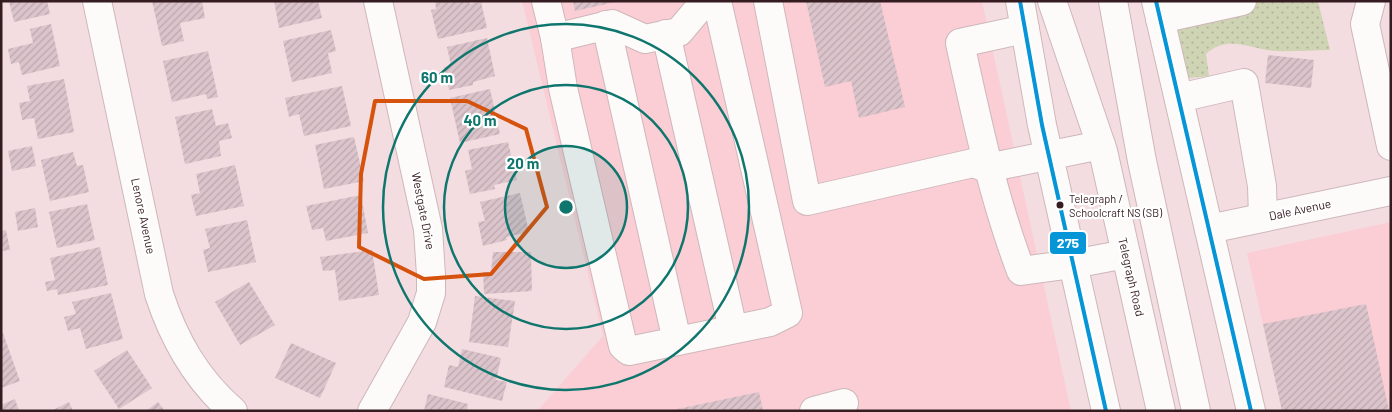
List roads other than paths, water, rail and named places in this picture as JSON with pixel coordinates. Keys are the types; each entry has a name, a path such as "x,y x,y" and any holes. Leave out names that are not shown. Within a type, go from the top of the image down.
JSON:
{"main road":[{"name":"Lenore Avenue","path":"98,1 166,317 185,357 202,380 233,411"},
{"name":"Westgate Drive","path":"372,411 422,322 430,293 431,275 428,229 378,1"},
{"path":"546,1 555,38 563,88 623,346 628,351 770,322 788,313 717,1"},
{"path":"555,38 612,24 645,39 679,32 705,1"},
{"path":"768,1 807,200 973,163 987,168 1048,154 1101,145"},
{"path":"1020,1 1048,154 1106,411"},
{"name":"Telegraph Road","path":"1052,1 1101,145 1161,411"},
{"path":"1112,1 1142,161 1196,411"},
{"path":"1242,1 1158,10 1251,411"},
{"path":"1370,2 1365,24 1367,38 1391,146"},
{"path":"606,25 677,341"},
{"path":"1025,29 960,43 987,168 1004,226 1021,271 1126,254"},
{"path":"666,34 733,330"},
{"path":"1179,98 1244,83 1262,186 1264,217"},
{"name":"Dale Avenue","path":"1209,229 1391,191"},
{"path":"814,411 844,402"}],"place":[{"name":"Telegraph / Schoolcraft NS (SB)","path":"1060,205"}]}
